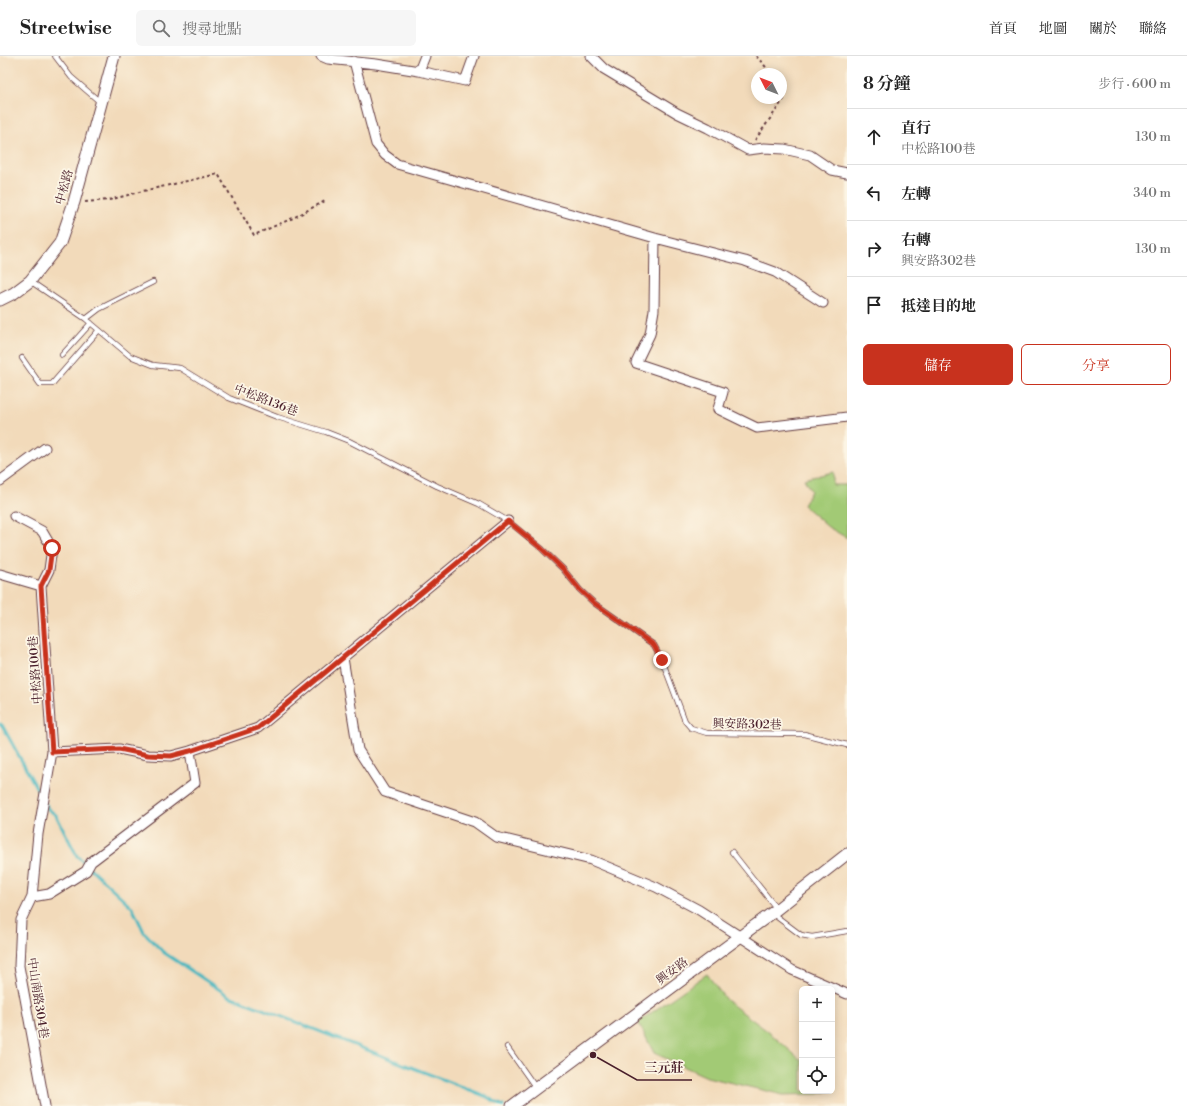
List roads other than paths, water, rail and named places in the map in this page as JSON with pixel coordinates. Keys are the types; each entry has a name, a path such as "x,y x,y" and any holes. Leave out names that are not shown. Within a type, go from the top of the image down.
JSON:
{"street":[{"name":"中松路","path":"0,300 14,293 30,281 60,243 74,202 100,102 114,56"},
{"path":"321,56 328,59 354,61 419,71 465,81 474,56"},
{"path":"419,71 425,56"},
{"path":"591,56 604,69 670,109 748,150 764,148 784,149 810,155 832,170 847,173"},
{"path":"354,61 376,144 385,155 397,164 655,238 745,261 775,272 823,303"},
{"path":"655,238 654,310 650,334 636,363 723,392 718,409 757,428 847,417"},
{"path":"0,481 45,448"},
{"name":"中松路100巷","path":"14,516 42,531 52,548 49,570 41,586 52,752"},
{"path":"52,752 119,749 148,755 171,756 258,728 508,521"},
{"path":"0,574 41,586"},
{"path":"343,658 358,750 385,792 475,822 496,837 591,860 656,887 699,910 792,970 847,994"},
{"path":"32,896 48,894 86,871 91,862 195,783 190,751"},
{"name":"中山南路304巷","path":"45,1106 19,966 21,920 32,896 38,834 52,752"},
{"name":"興安路","path":"512,1106 774,911 847,854"}],"lane":[{"path":"55,56 71,77 100,102"},
{"name":"中松路136巷","path":"30,281 91,322 130,356 153,365 180,368 229,398 277,417 326,432 349,441 437,486 479,504 508,521"},
{"path":"86,319 100,309 153,282"},
{"path":"62,355 91,322"},
{"path":"22,358 40,384 52,384 99,330"},
{"name":"興安路302巷","path":"508,521 541,548 563,569 580,590 594,603 654,645 662,660 685,721 691,728 707,733 804,734 847,745"},
{"path":"732,852 774,911 801,935 812,937 847,932"},
{"path":"507,1047 536,1088"}],"waterway":[{"path":"0,724 2,725 42,798"},
{"path":"46,804 48,809 56,815 77,856 132,907 144,932 163,952 229,996 485,1096 503,1106"}],"place":[{"name":"三元莊","path":"593,1055"}]}
